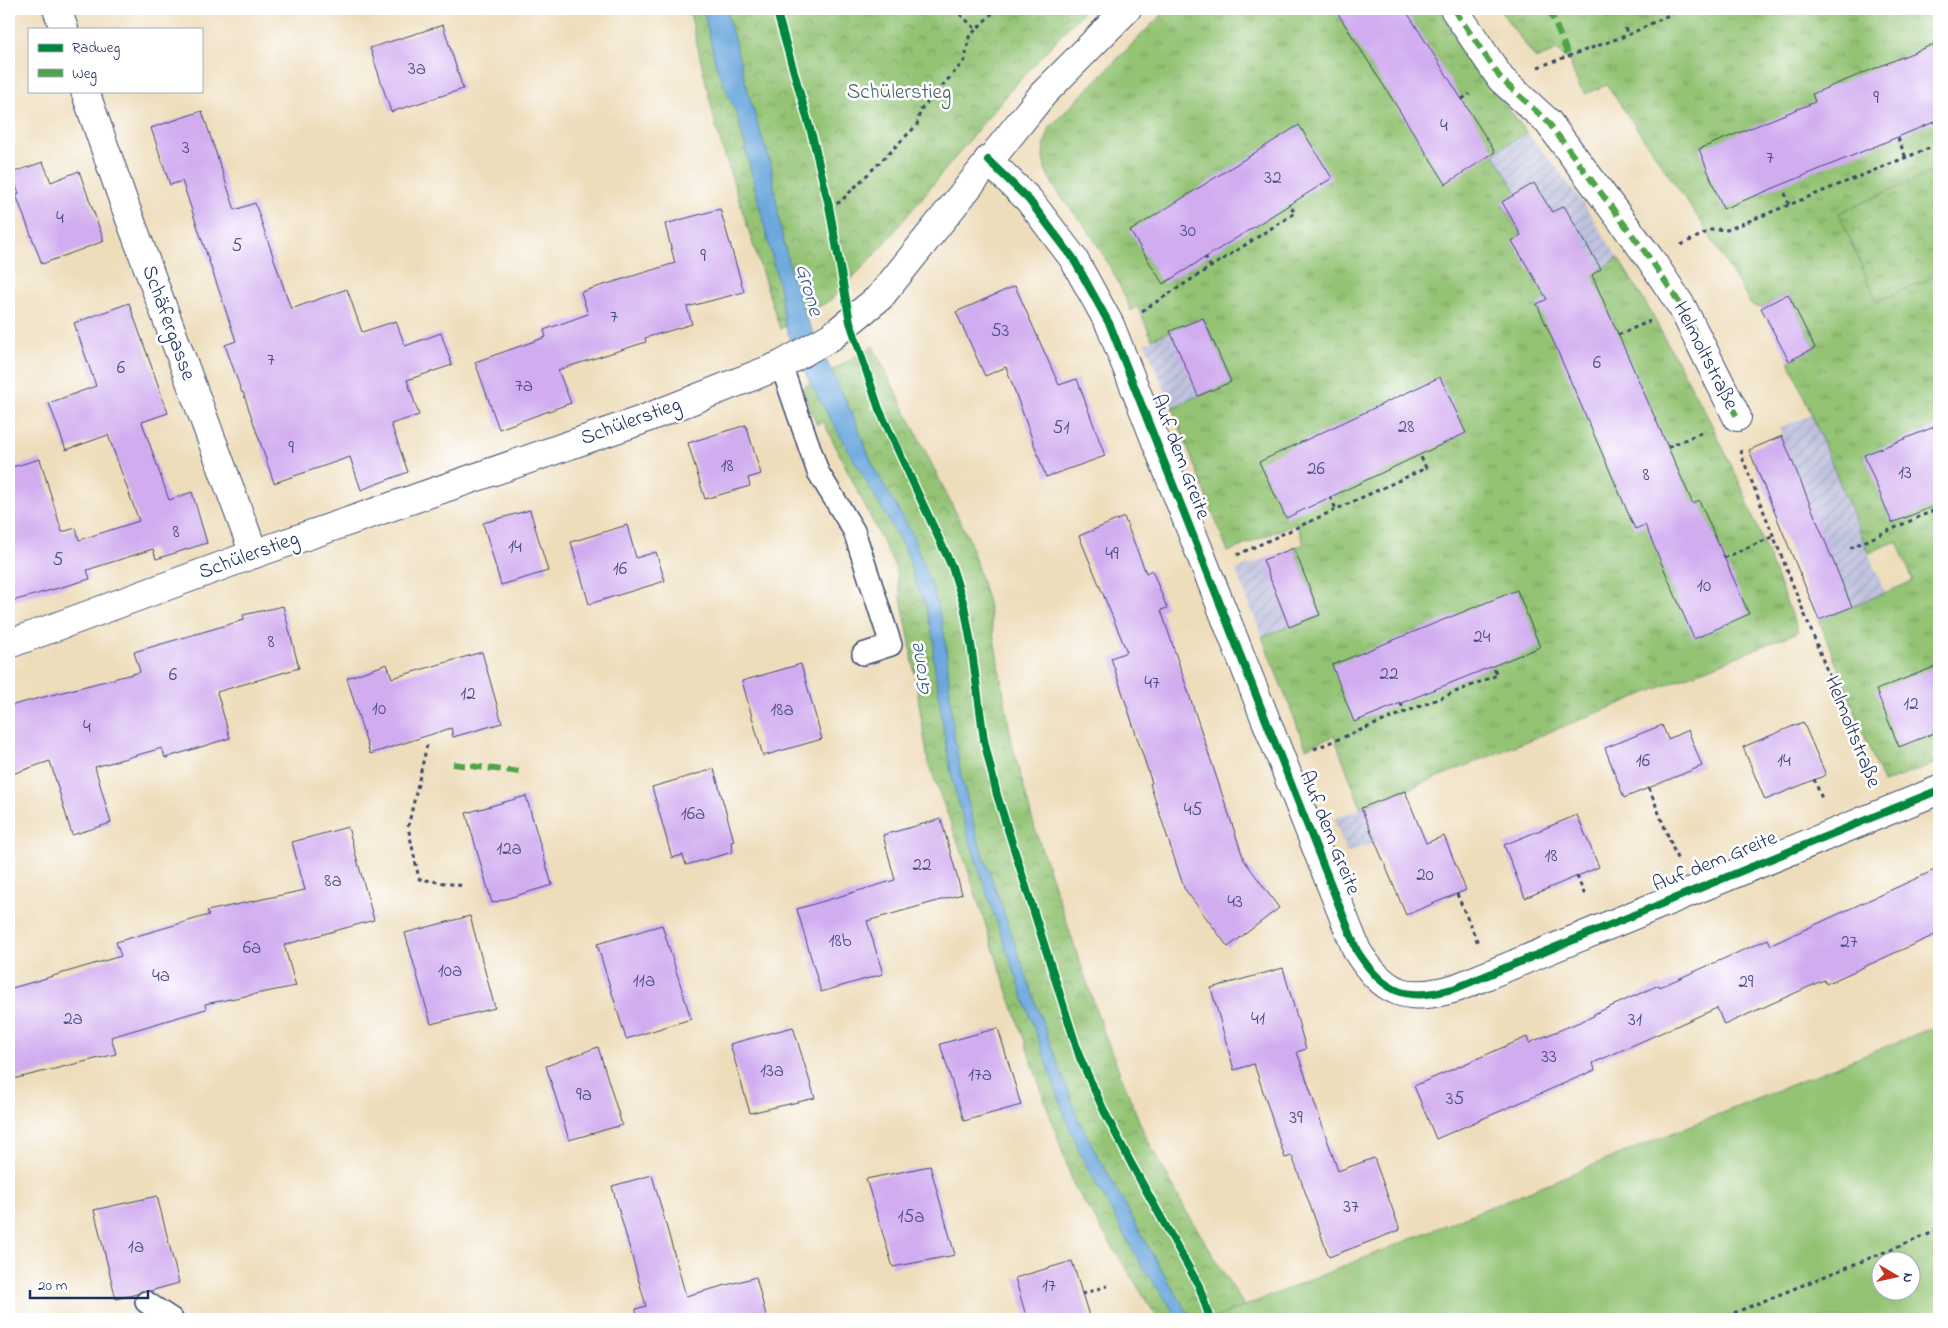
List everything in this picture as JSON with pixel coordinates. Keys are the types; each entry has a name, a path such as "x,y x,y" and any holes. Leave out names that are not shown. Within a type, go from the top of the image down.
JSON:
{"street":[{"path":"57,9 64,28"},
{"name":"Schülerstieg","path":"9,644 254,554 639,421 787,362 832,336 880,297 988,160 1043,94 1127,9"},
{"name":"Helmoltstraße","path":"1454,9 1501,79 1548,122 1652,260 1682,307 1737,416"},
{"name":"Schäfergasse","path":"86,92 124,203 254,554"},
{"name":"Auf dem Greite","path":"988,160 1029,200 1073,258 1110,326 1281,763 1357,951 1380,980 1403,993 1416,995 1431,995 1456,988 1939,790"}],"lane":[{"path":"787,362 818,472 854,532 891,645 863,654"},
{"path":"146,1302 172,1319"}],"path":[{"path":"954,9 976,29"},
{"path":"829,206 840,202 917,126 920,111 965,60 969,37 996,9"},
{"path":"1501,79 1628,35 1681,9"},
{"path":"1625,28 1628,35"},
{"path":"1898,138 1906,158"},
{"path":"1652,260 1713,229 1727,230 1939,144"},
{"path":"1785,193 1789,205"},
{"path":"827,197 830,215"},
{"path":"1110,326 1134,316 1295,213 1290,204"},
{"path":"1205,257 1211,267"},
{"path":"1668,447 1737,416"},
{"path":"1205,570 1426,468 1420,455"},
{"path":"1330,497 1336,509"},
{"path":"1850,548 1939,508"},
{"path":"1724,558 1774,536"},
{"path":"1281,763 1497,675 1494,666"},
{"path":"1400,703 1404,713"},
{"path":"427,745 408,827 419,879 464,886"},
{"path":"1649,788 1690,892"},
{"path":"1457,894 1490,974"},
{"path":"1719,1319 1939,1230"},
{"path":"1082,1294 1107,1286"}],"shaded area":[{"path":"1527,133 1556,167 1586,208 1618,258 1568,290 1521,235 1502,202 1517,193 1493,153"},
{"path":"1203,318 1231,382 1172,407 1145,343"},
{"path":"1812,415 1885,593 1819,620 1749,450 1782,436 1779,428"},
{"path":"1294,548 1320,615 1262,637 1236,570"},
{"path":"1405,791 1416,817 1404,822 1408,830 1347,853 1334,819"}],"green space":[{"path":"689,9 1085,9 1007,94 880,249 832,299 780,329 717,131"},
{"path":"1167,9 1440,9 1459,43 1527,133 1493,153 1517,193 1502,203 1521,235 1568,289 1618,258 1645,302 1710,421 1742,488 1798,632 1361,808 1334,736 1306,748 1262,637 1320,615 1294,548 1304,544 1296,523 1228,552 1172,407 1231,382 1203,318 1152,339 1137,306 1131,311 1118,282 1091,235 1055,188 1045,167 1043,153 1050,127"},
{"path":"1499,9 1939,9 1939,762 1883,783 1819,620 1913,581 1897,541 1869,553 1789,361 1815,348 1788,294 1761,308 1752,306 1703,225 1607,85 1585,94 1579,87 1570,63 1557,50 1536,59"},
{"path":"1939,169 1939,274 1877,302 1839,213"},
{"path":"873,346 969,539 988,603 1012,743 1034,826 1104,1033 1144,1133 1185,1209 1244,1306 1214,1319 1158,1319 1074,1186 967,867 928,762 909,638 895,567 823,421 817,425 802,388"},
{"path":"1939,1025 1939,1319 1213,1319"}],"water":[{"path":"703,9 726,9 752,106 771,165 780,226 793,282 805,315 856,423 874,468 911,532 933,590 942,622 946,647 953,729 961,775 977,837 1079,1121 1161,1270 1192,1319 1179,1319 1140,1263 1084,1161 1068,1124 989,900 953,783 933,656 934,641 925,604 915,582 908,555 810,383 785,326 780,290 738,118 716,65"}],"building":[{"path":"1335,9 1405,9 1495,152 1446,184"},
{"path":"443,25 463,89 391,112 370,48"},
{"path":"1939,42 1939,120 1723,209 1699,149 1815,102 1812,94"},
{"path":"202,111 235,210 255,203 291,309 347,289 362,332 396,321 405,346 441,333 452,365 407,380 419,415 391,424 408,472 361,490 350,457 274,483 225,345 236,341 182,181 170,185 151,128"},
{"path":"1299,125 1332,178 1163,284 1130,231"},
{"path":"43,162 51,182 79,171 104,241 42,264 16,195 19,194 11,173"},
{"path":"1534,183 1552,212 1564,206 1601,269 1592,275 1693,504 1699,500 1749,614 1694,639 1645,525 1635,529 1537,304 1547,299 1512,241 1521,235 1502,202"},
{"path":"720,209 744,292 687,307 692,324 645,338 646,342 558,370 571,403 499,429 475,362 546,337 544,330 588,314 581,292 675,263 665,224"},
{"path":"1015,286 1059,385 1077,379 1105,456 1046,477 1006,367 985,376 956,312"},
{"path":"1788,294 1815,348 1789,361 1761,308"},
{"path":"129,303 168,413 142,422 169,500 192,492 207,543 156,559 153,549 87,570 90,579 9,602 9,468 40,459 62,532 76,528 79,540 139,521 108,435 66,450 49,403 96,386 74,323"},
{"path":"1203,318 1231,382 1198,396 1170,331"},
{"path":"1440,377 1466,433 1286,518 1259,462"},
{"path":"746,425 761,474 748,478 750,486 705,499 688,443"},
{"path":"1939,425 1939,504 1892,523 1864,455"},
{"path":"1782,436 1852,607 1819,620 1749,450"},
{"path":"530,510 548,571 501,585 483,523"},
{"path":"1124,517 1146,573 1152,570 1167,608 1161,610 1244,860 1279,908 1228,947 1184,888 1111,658 1127,652 1079,536"},
{"path":"627,525 636,558 656,552 665,581 589,604 571,542"},
{"path":"1294,548 1320,615 1289,627 1263,560"},
{"path":"1517,590 1540,647 1354,722 1332,665"},
{"path":"283,606 299,668 217,692 230,738 165,758 162,748 95,767 111,823 72,835 50,761 9,775 9,706 140,672 134,652 244,620 243,615"},
{"path":"482,652 502,723 453,737 451,728 370,754 347,678 387,664 392,678"},
{"path":"801,664 822,739 763,756 742,681"},
{"path":"1939,665 1939,731 1899,747 1876,690"},
{"path":"1803,722 1826,775 1765,800 1743,747"},
{"path":"1662,725 1668,739 1688,730 1702,766 1624,798 1605,748"},
{"path":"714,769 734,841 731,842 733,852 686,865 683,855 672,858 652,787"},
{"path":"1405,791 1426,843 1444,836 1466,890 1406,915 1361,808"},
{"path":"526,796 552,885 492,903 466,813"},
{"path":"1577,815 1599,867 1525,898 1504,845"},
{"path":"941,819 962,894 867,921 883,974 821,992 797,909 895,880 883,835"},
{"path":"348,827 374,920 284,945 296,986 205,1004 206,1009 111,1037 116,1054 9,1080 9,989 121,956 116,942 209,915 207,911 305,890 292,842"},
{"path":"1939,868 1939,933 1826,984 1824,980 1724,1025 1717,1008 1593,1063 1595,1070 1436,1139 1414,1086 1527,1037 1529,1043 1768,939 1771,945"},
{"path":"470,916 495,1008 431,1024 405,933"},
{"path":"662,925 691,1019 626,1039 597,944"},
{"path":"1283,968 1306,1049 1297,1052 1338,1171 1374,1158 1400,1230 1329,1257 1292,1156 1285,1158 1254,1064 1234,1070 1211,988"},
{"path":"793,1027 815,1098 750,1113 730,1044"},
{"path":"998,1028 1021,1105 964,1121 940,1044"},
{"path":"598,1047 622,1125 569,1140 546,1066"},
{"path":"930,1166 955,1255 893,1267 866,1179"},
{"path":"652,1175 686,1296 756,1277 767,1319 637,1319 636,1309 646,1306 612,1186"},
{"path":"157,1196 179,1283 150,1291 141,1291 137,1294 116,1299 94,1210"},
{"path":"1072,1261 1090,1319 1027,1319 1015,1278"}],"waterway":[{"name":"Grone","path":"788,294 805,286"}],"marked path":[{"path":"1454,9 1501,79 1548,122 1651,260 1682,307 1737,417"},
{"path":"1549,9 1569,57"},
{"path":"453,764 521,772"}],"cycle path":[{"path":"776,9 813,139 829,206 850,322 879,409 952,567 964,605 984,740 997,795 1080,1058 1105,1113 1132,1165 1199,1286 1210,1319"},
{"path":"988,160 1029,200 1073,258 1110,325 1357,951 1367,966 1388,986 1411,994 1424,994 1456,988 1939,790"}]}
